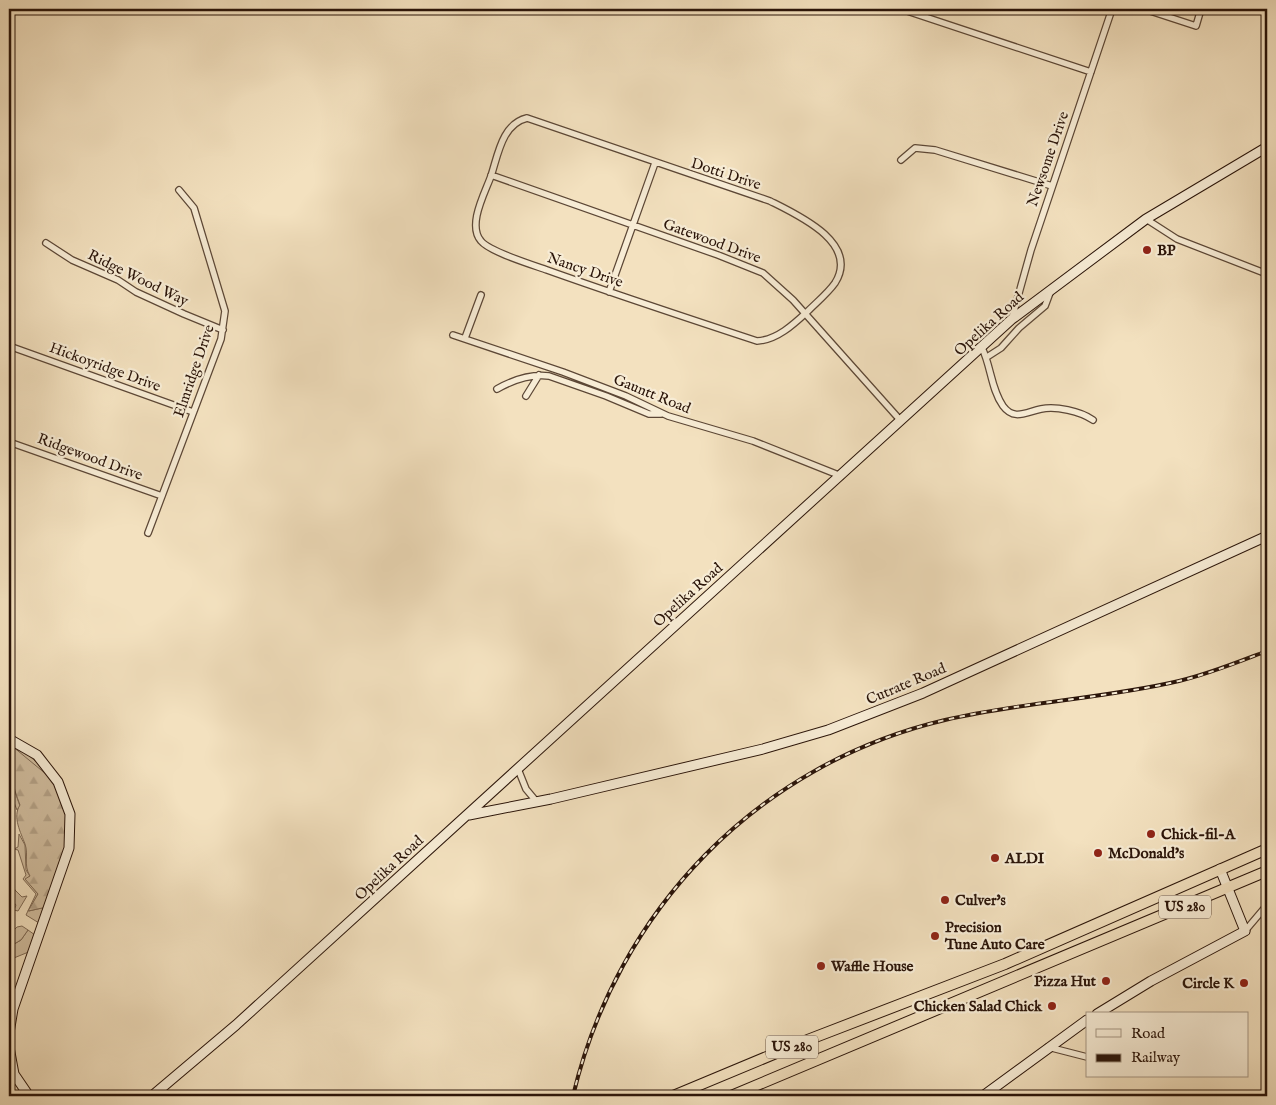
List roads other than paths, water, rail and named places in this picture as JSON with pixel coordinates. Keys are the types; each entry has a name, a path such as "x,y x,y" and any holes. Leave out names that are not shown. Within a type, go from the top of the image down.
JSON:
{"highway":[{"name":"US 280","path":"673,1096 820,1035 1004,964 1267,849"},
{"name":"US 280","path":"731,1096 1267,871"}],"street":[{"path":"901,9 1091,72"},
{"name":"Newsome Drive","path":"1012,319 1031,250 1112,9"},
{"path":"1144,9 1196,26 1201,9"},
{"name":"Dotti Drive","path":"520,120 527,118 547,123 655,163 770,202 800,216 827,236 836,246 840,258 840,272 834,283 805,314"},
{"name":"Nancy Drive","path":"520,120 505,134 475,222 480,241 522,261 757,341 774,338 805,314"},
{"name":"Opelika Road","path":"152,1096 236,1026 1012,319 1146,219 1267,147"},
{"path":"901,160 915,148 935,150 1052,186"},
{"path":"610,292 655,163"},
{"name":"Gatewood Drive","path":"491,175 718,254 763,273 805,314 901,421"},
{"name":"Elmridge Drive","path":"148,533 222,330 225,311 194,208 179,190"},
{"path":"1146,219 1177,240 1267,274"},
{"name":"Ridge Wood Way","path":"46,243 72,260 118,280 136,292 222,330"},
{"path":"987,357 1001,348 1045,306 1052,288"},
{"path":"465,338 481,295"},
{"name":"Gauntt Road","path":"453,334 626,396 661,414 753,441 841,476"},
{"name":"Hickoyridge Drive","path":"9,346 193,412"},
{"path":"982,348 987,357 1000,402 1008,412 1021,415 1041,409 1054,408 1080,413 1093,420"},
{"path":"497,389 515,380 540,375 575,384 649,414 661,414"},
{"path":"526,396 540,375"},
{"name":"Ridgewood Drive","path":"9,442 162,496"},
{"name":"Cutrate Road","path":"468,815 494,811 763,749 844,724 932,689 1267,536"},
{"path":"9,739 37,755 58,782 70,814 69,848 13,1008 9,1034"},
{"path":"518,768 526,789 536,801"},
{"path":"1220,869 1245,931"},
{"path":"1100,1012 1151,981 1245,931 1267,905"},
{"path":"983,1096 1086,1021"},
{"path":"1048,1047 1086,1058"},
{"path":"9,1048 14,1074 29,1096"}],"railway":[{"path":"573,1096 594,1028 623,965 661,907 705,855 757,809 814,771 877,741 945,720 1179,681 1267,651"}],"place":[{"name":"BP","path":"1147,250"},
{"name":"Chick-fil-A","path":"1151,834"},
{"name":"McDonald's","path":"1098,853"},
{"name":"ALDI","path":"995,858"},
{"name":"Culver's","path":"945,900"},
{"name":"Precision Tune Auto Care","path":"935,936"},
{"name":"Waffle House","path":"821,966"},
{"name":"Pizza Hut","path":"1106,981"},
{"name":"Circle K","path":"1244,983"},
{"name":"Chicken Salad Chick","path":"1052,1006"}]}
